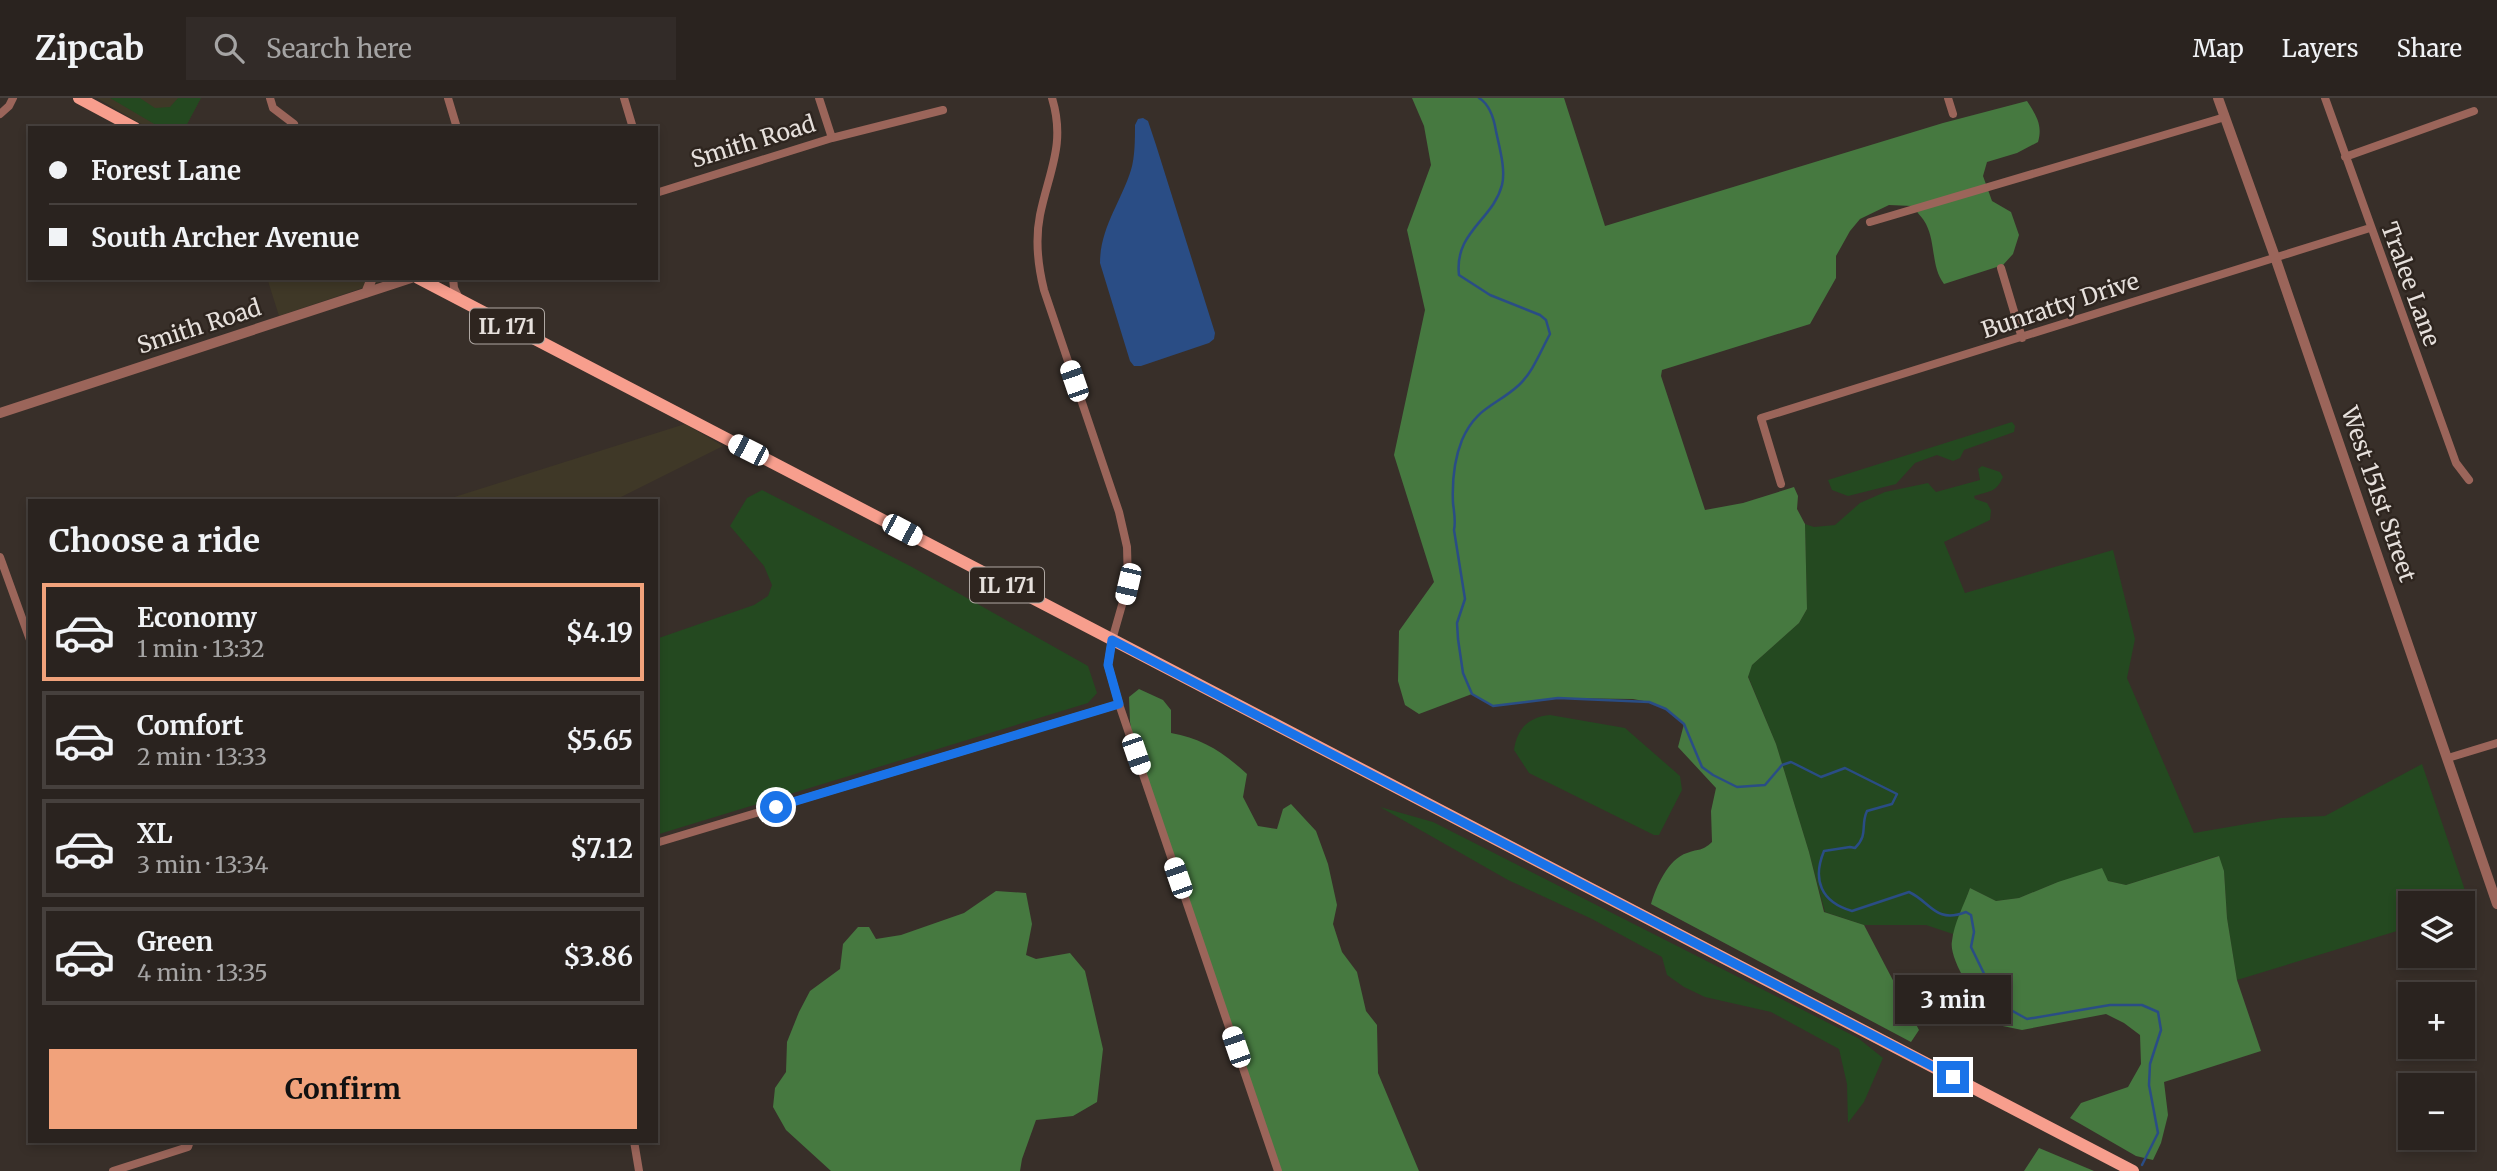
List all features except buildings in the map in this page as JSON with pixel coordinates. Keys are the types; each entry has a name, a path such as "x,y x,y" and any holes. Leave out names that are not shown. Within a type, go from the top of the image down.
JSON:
{"main road":[{"path":"79,98 131,126"},
{"name":"IL 171","path":"422,280 2133,1171"}],"street":[{"path":"0,114 13,98"},
{"path":"270,98 273,108 294,124"},
{"path":"448,98 456,126"},
{"path":"624,98 632,126"},
{"path":"819,98 832,138"},
{"path":"1052,98 1058,120 1058,141 1053,173 1040,216 1038,262 1044,290 1124,530 1127,547 1128,584 1112,640 1108,665 1278,1171"},
{"path":"1948,98 1953,114"},
{"name":"West 151st Street","path":"2218,98 2496,899"},
{"name":"Tralee Lane","path":"2325,98 2456,463 2469,480"},
{"name":"Smith Road","path":"658,191 832,138 943,110"},
{"path":"2345,158 2474,111"},
{"path":"1870,222 2225,117"},
{"name":"Bunratty Drive","path":"1782,484 1760,418 2370,228"},
{"path":"2001,268 2022,338"},
{"path":"366,293 371,280"},
{"name":"Smith Road","path":"0,413 405,280"},
{"path":"453,280 453,288 461,301"},
{"path":"0,557 28,634"},
{"path":"658,842 1119,704"},
{"path":"2448,758 2497,743"},
{"path":"113,1171 188,1147 189,1143"},
{"path":"634,1143 639,1171"}],"shaded area":[{"path":"97,98 201,98 186,126 145,126"},
{"path":"268,280 386,280 279,316"},
{"path":"685,424 723,446 617,499 448,499"}],"green space":[{"path":"110,98 140,98 155,108 170,107 178,98 201,98 186,126 158,126"},
{"path":"1412,98 1564,98 1605,226 1943,123 2027,101 2036,116 2040,130 2038,142 2017,153 1987,162 1983,176 1992,201 2011,212 2019,235 2013,254 2003,265 1944,284 1937,270 1929,232 1923,219 1912,206 1889,205 1860,219 1850,231 1836,256 1836,278 1810,324 1662,370 1661,376 1705,510 1743,503 1794,487 1798,496 1797,509 1805,524 1807,609 1799,623 1752,665 1748,677 1776,744 1824,912 1864,925 1919,1030 1911,1042 1651,904 1660,882 1674,861 1687,853 1703,849 1712,842 1711,811 1716,788 1678,747 1684,724 1666,709 1633,699 1558,698 1493,706 1472,694 1419,714 1405,705 1398,681 1399,631 1434,582 1394,455 1425,310 1407,230 1431,165 1424,126"},
{"path":"2012,422 2015,426 2014,432 1964,450 1960,458 1953,461 1937,455 1915,463 1896,484 1848,496 1832,490 1828,480"},
{"path":"1982,466 2000,472 2003,477 1995,489 1974,496 1975,499 1987,503 1991,510 1990,520 1944,542 1965,593 2113,550 2135,639 2127,678 2194,833 2281,818 2325,816 2422,764 2465,891 2398,891 2398,931 2237,980 2227,918 2224,871 2218,856 2126,885 2108,881 2058,882 2019,898 1996,901 1970,888 1953,934 1926,925 1864,925 1825,912 1776,744 1748,676 1752,665 1799,623 1807,609 1805,524 1814,527 1835,525 1860,503 1885,492 1928,483 1936,492 1980,480 1978,469"},
{"path":"762,490 912,567 1088,666 1097,693 1088,703 658,834 658,638 754,605 768,596 772,585 764,566 730,526 747,498"},
{"path":"1139,689 1163,700 1171,710 1171,733 1212,748 1247,774 1243,797 1258,826 1277,829 1283,809 1291,804 1316,831 1328,864 1337,905 1333,924 1342,952 1357,972 1366,1011 1377,1025 1378,1073 1419,1171 1278,1171 1136,754 1129,697"},
{"path":"1550,715 1625,728 1680,776 1682,790 1659,835 1654,835 1529,773 1514,750 1518,736 1530,721"},
{"path":"1380,807 1433,822 1858,1038 1883,1058 1864,1102 1848,1123 1847,1084 1839,1049 1771,1012 1705,997 1684,987 1667,975 1662,957 1592,919 1508,880"},
{"path":"2219,856 2224,871 2227,918 2237,980 2261,1051 2164,1082 2168,1115 2161,1143 2153,1160 2136,1156 2070,1118 2081,1103 2128,1087 2141,1064 2140,1035 2106,1014 2022,1030 1993,1024 1966,983 1955,960 1952,941 1955,928 1970,888 1996,901 2019,898 2102,868 2108,881 2126,885"},
{"path":"996,891 1026,893 1032,924 1026,955 1036,959 1070,953 1085,971 1103,1049 1097,1102 1073,1116 1036,1120 1020,1171 831,1171 786,1130 773,1107 775,1088 786,1072 787,1042 810,991 840,969 843,944 858,927 869,927 876,939 901,935 964,913"},
{"path":"2039,1148 2094,1171 2024,1171"}],"water":[{"path":"1138,119 1148,121 1215,333 1214,339 1209,343 1134,366 1130,361 1100,263 1103,238 1132,165 1135,125"}],"waterway":[{"path":"1479,98 1488,108 1494,122 1502,158 1503,179 1491,208 1462,248 1459,275 1490,295 1540,315 1546,320 1550,334 1524,380 1474,420 1462,440 1455,463 1454,530 1465,599 1457,623 1458,639 1463,673 1472,694 1493,706 1558,698 1649,702 1666,709 1684,724 1702,767 1737,787 1765,785 1782,765 1791,762 1821,777 1845,768 1897,794 1892,804 1867,811 1862,838 1855,848 1824,851 1819,880 1826,896 1852,911 1909,892 1940,914 1956,915 1966,912 1971,915 1974,932 1971,947 1993,992 2000,1004 2027,1019 2110,1005 2142,1005 2158,1012 2161,1030 2150,1064 2149,1085 2158,1133 2142,1165"}],"route":[{"path":"776,807 1119,704 1108,665 1112,640 1953,1077"}]}
